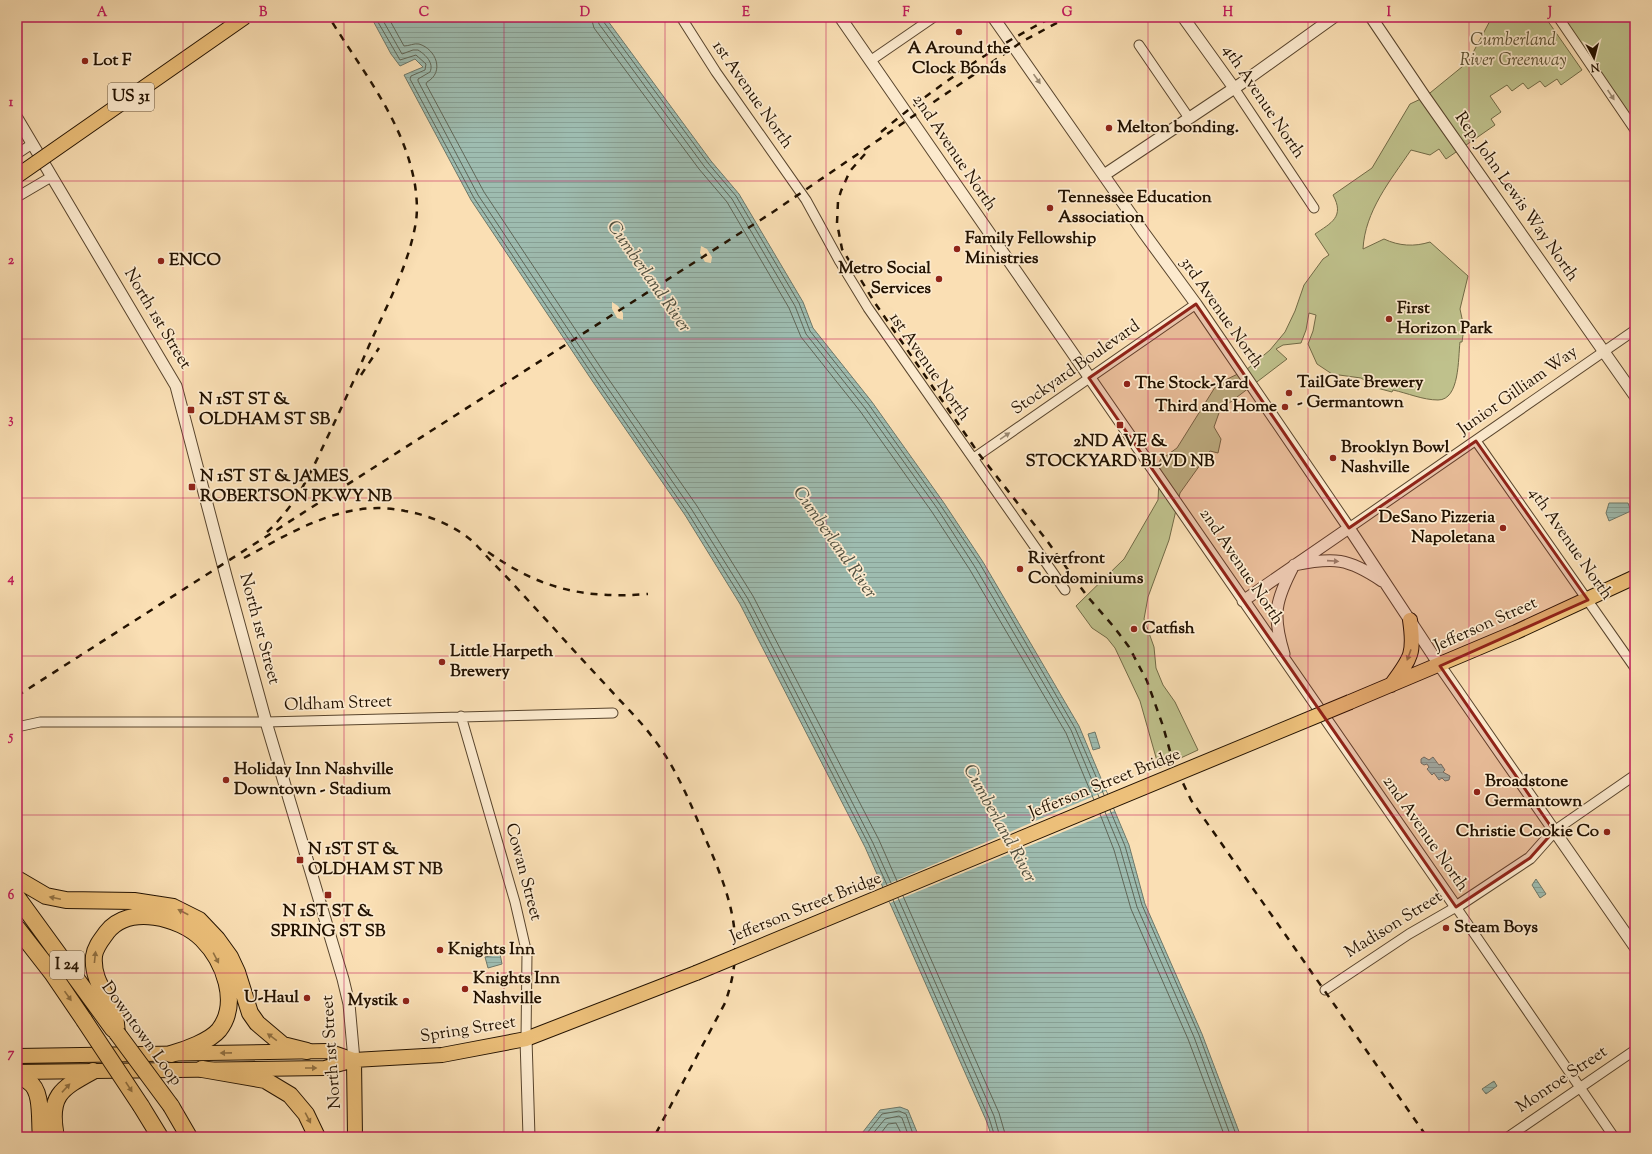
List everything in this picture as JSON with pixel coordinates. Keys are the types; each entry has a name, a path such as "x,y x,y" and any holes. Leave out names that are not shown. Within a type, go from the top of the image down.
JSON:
{"highway":[{"path":"17,879 46,896 66,900 134,902 173,907 199,920 217,939 230,957 237,972 250,1013 257,1024 283,1045 307,1051"},
{"name":"Downtown Loop","path":"17,897 171,1106 189,1137"},
{"path":"117,1033 113,1010 99,986 94,966 94,955 96,948 113,925 127,918 144,916 165,918 187,928 202,938 212,951 223,972 228,990 228,1016 218,1031 192,1048 171,1054"},
{"name":"I 24","path":"17,928 52,973 144,1110 160,1137"},
{"path":"17,946 52,973"},
{"path":"202,1069 265,1080 290,1095 306,1114 317,1137"},
{"path":"56,1137 54,1118 56,1099 69,1084 93,1071"},
{"path":"17,1077 29,1082 36,1089 39,1097 41,1137"},
{"path":"144,1110 154,1137"}],"main road":[{"name":"US 31","path":"17,176 245,17"},
{"name":"Jefferson Street","path":"1350,702 1440,666 1588,600 1635,577"},
{"path":"1390,686 1405,665 1410,655 1412,639 1410,620"},
{"name":"Jefferson Street Bridge","path":"696,973 1350,702"},
{"name":"Spring Street","path":"17,1072 325,1068 354,1060 442,1055 526,1039 696,973"},
{"name":"Spring Street","path":"17,1056 328,1051 354,1060"},
{"name":"North 1st Street","path":"354,1060 355,1137"}],"street":[{"name":"1st Avenue North","path":"681,17 712,66 806,200 840,262 868,308 1065,590"},
{"name":"2nd Avenue North","path":"840,17 1242,601 1335,731 1614,1137"},
{"path":"870,61 934,17"},
{"name":"3rd Avenue North","path":"993,17 1144,233 1196,304 1349,528 1440,666 1635,947"},
{"name":"4th Avenue North","path":"1183,17 1234,88 1314,208"},
{"path":"1104,175 1234,88 1334,17"},
{"name":"Rep. John Lewis Way North","path":"1372,17 1425,97 1635,396"},
{"path":"1558,17 1635,130"},
{"path":"1140,45 1188,118"},
{"name":"North 1st Street","path":"17,118 176,386 266,722 344,979 349,1004 354,1060"},
{"path":"17,154 32,144"},
{"path":"17,197 51,177"},
{"name":"Stockyard Boulevard","path":"974,458 1196,304"},
{"name":"Junior Gilliam Way","path":"1242,601 1635,330"},
{"name":"4th Avenue North","path":"1476,441 1635,668"},
{"path":"1288,666 1276,624 1277,607 1279,596 1294,565 1330,560 1344,562 1360,567 1387,585"},
{"name":"Oldham Street","path":"17,727 40,722 266,722 613,712"},
{"name":"Cowan Street","path":"461,716 515,902 527,954 526,1039 529,1137"},
{"name":"Madison Street","path":"1324,990 1409,934 1456,907 1530,858 1554,831 1635,775"},
{"name":"Monroe Street","path":"1508,1137 1635,1050"}],"highlighted area":[{"path":"1196,304 1349,528 1476,441 1588,600 1440,666 1554,831 1530,858 1456,907 1089,378"}],"green space":[{"name":"Cumberland River Greenway","path":"1492,17 1545,17 1582,70 1561,85 1557,79 1545,87 1540,81 1528,89 1523,83 1512,91 1507,85 1490,96 1501,112 1491,119 1495,125 1446,159 1439,149 1430,155 1411,150 1387,185 1374,209 1368,222 1363,249 1384,239 1407,245 1418,245 1430,242 1468,276 1460,309 1464,328 1462,342 1460,342 1458,367 1454,386 1445,398 1432,400 1393,390 1392,392 1377,388 1361,378 1332,374 1317,364 1308,344 1313,331 1316,315 1309,313 1306,330 1301,343 1283,345 1276,349 1287,359 1220,410 1214,427 1221,439 1218,453 1210,451 1180,493 1169,540 1148,597 1144,619 1154,647 1156,668 1163,685 1175,702 1198,750 1159,768 1140,701 1115,648 1107,638 1092,628 1076,606 1124,559 1158,500 1160,460 1177,448 1217,384 1246,370 1270,350 1285,332 1295,311 1304,285 1323,259 1329,255 1315,234 1331,223 1337,214 1338,209 1333,195 1372,168 1410,104 1425,97 1468,62"},
{"path":"1558,17 1635,17 1635,130"}],"water":[{"name":"Cumberland River","path":"371,17 605,17 711,161 739,194 803,302 813,328 872,402 944,503 983,562 1079,726 1129,845 1145,904 1202,1034 1241,1137 992,1137 986,1120 865,847 740,604 685,515 593,382 471,200 404,75 423,67 415,59 400,66 391,54"},
{"path":"1609,503 1628,503 1631,511 1609,521 1606,513"},
{"path":"1095,732 1100,748 1093,750 1088,734"},
{"path":"1424,757 1429,760 1433,757 1439,765 1441,764 1445,770 1443,772 1450,776 1449,780 1445,781 1442,778 1439,780 1434,773 1432,775 1427,769 1429,767 1427,764 1424,765 1421,763 1421,759"},
{"path":"1536,879 1546,894 1540,898 1532,885"},
{"path":"500,954 502,964 488,968 485,957"},
{"path":"1494,1081 1497,1086 1486,1094 1482,1089"},
{"path":"900,1107 908,1110 919,1137 859,1137 880,1110"}],"pier":[{"path":"701,246 707,249 712,257 711,263 705,262 700,253"},
{"path":"612,302 618,306 623,313 623,320 617,318 612,309"},
{"path":"1106,791 1114,811 890,903 883,886"}],"railway":[{"path":"267,532 278,521 295,499 315,463 395,289 407,258 416,222 417,206 415,185 410,162 402,139 380,97 329,17"},
{"path":"881,132 942,84 985,55 1053,17"},
{"path":"17,696 773,212 1023,41 1068,17"},
{"path":"865,154 850,171 838,201 837,223 842,249 875,303 979,454 1045,538 1087,596 1129,647 1147,681 1163,726 1173,762 1191,800 1427,1137"},
{"path":"361,375 379,348"},
{"path":"244,558 301,528 341,513 362,509 383,508 405,511 440,521 464,535 477,546 649,732 661,748 685,792 719,870 732,913 735,934 735,956 732,979 725,1003 654,1137"},
{"path":"488,552 507,565 526,575 564,589 603,595 648,594"}],"place":[{"name":"A Around the Clock Bonds","path":"959,32"},
{"name":"Lot F","path":"85,61"},
{"name":"Melton bonding.","path":"1109,128"},
{"name":"Tennessee Education Association","path":"1050,208"},
{"name":"Family Fellowship Ministries","path":"957,249"},
{"name":"ENCO","path":"161,261"},
{"name":"Metro Social Services","path":"939,279"},
{"name":"First Horizon Park","path":"1389,319"},
{"name":"The Stock-Yard","path":"1127,384"},
{"name":"TailGate Brewery - Germantown","path":"1289,393"},
{"name":"Third and Home","path":"1285,407"},
{"name":"N 1ST ST & OLDHAM ST SB","path":"191,410"},
{"name":"2ND AVE & STOCKYARD BLVD NB","path":"1120,425"},
{"name":"Brooklyn Bowl Nashville","path":"1333,458"},
{"name":"N 1ST ST & JAMES ROBERTSON PKWY NB","path":"192,487"},
{"name":"DeSano Pizzeria Napoletana","path":"1503,528"},
{"name":"Riverfront Condominiums","path":"1020,569"},
{"name":"Catfish","path":"1134,629"},
{"name":"Little Harpeth Brewery","path":"442,662"},
{"name":"Holiday Inn Nashville Downtown - Stadium","path":"226,780"},
{"name":"Broadstone Germantown","path":"1477,792"},
{"name":"Christie Cookie Co","path":"1607,832"},
{"name":"N 1ST ST & OLDHAM ST NB","path":"300,860"},
{"name":"N 1ST ST & SPRING ST SB","path":"328,895"},
{"name":"Steam Boys","path":"1446,928"},
{"name":"Knights Inn","path":"440,950"},
{"name":"Knights Inn Nashville","path":"465,989"},
{"name":"U-Haul","path":"307,998"},
{"name":"Mystik","path":"406,1001"}]}
